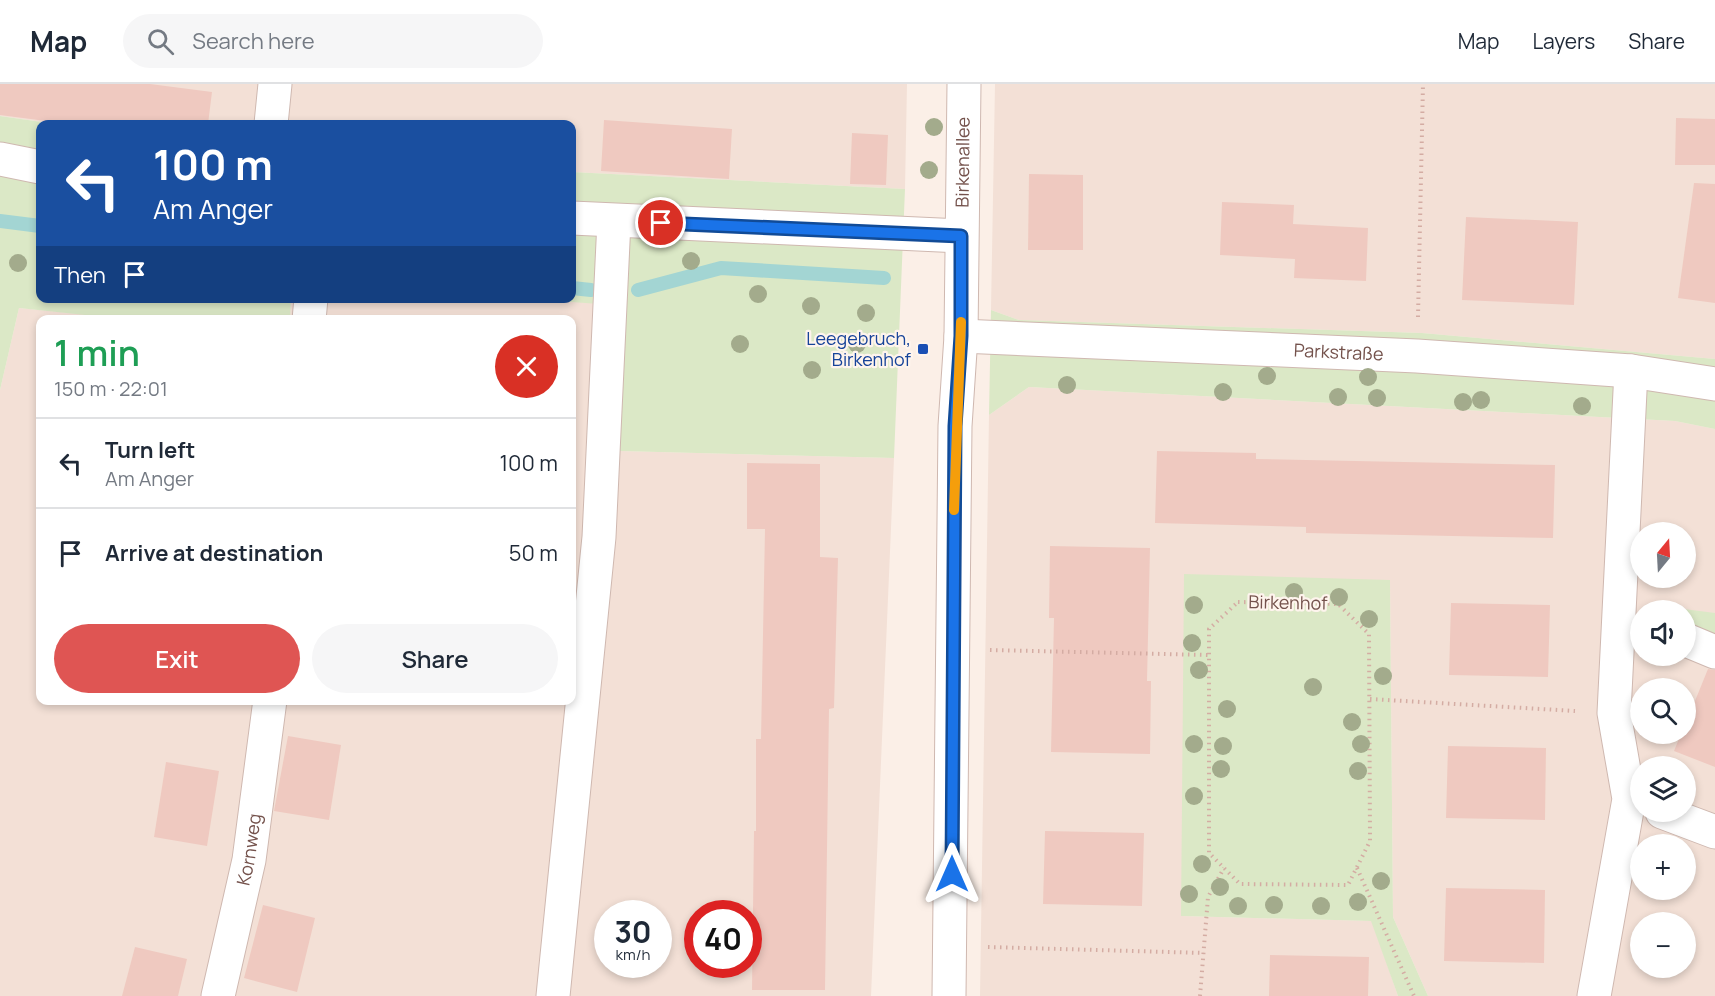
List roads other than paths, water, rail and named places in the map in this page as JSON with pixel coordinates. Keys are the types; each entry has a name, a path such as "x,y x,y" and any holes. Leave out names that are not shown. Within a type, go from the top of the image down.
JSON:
{"street":[{"path":"271,120 275,84"},
{"name":"Birkenallee","path":"949,996 955,426 961,336 964,84"},
{"path":"0,159 36,166"},
{"path":"576,218 961,236"},
{"path":"553,996 599,537 614,221"},
{"name":"Parkstraße","path":"961,336 1417,357 1631,371 1715,384"},
{"path":"1630,780 1614,713 1629,616 1631,371"},
{"path":"1696,644 1715,652"},
{"name":"Kornweg","path":"218,996 249,860 269,705"},
{"path":"1594,996 1631,822"},
{"path":"1688,822 1715,832"}],"waterway":[{"path":"0,221 36,226"},
{"path":"638,290 721,268 884,278"},
{"path":"576,288 591,290"}],"place":[{"name":"Leegebruch, Birkenhof","path":"923,349"}]}
